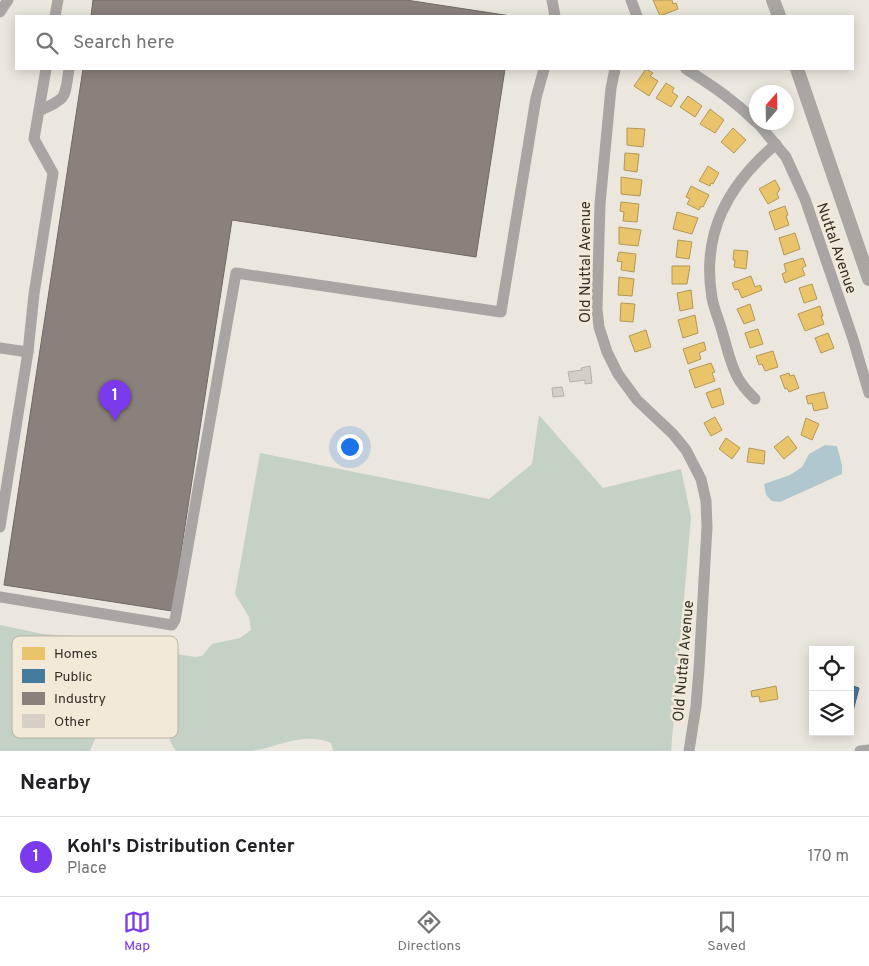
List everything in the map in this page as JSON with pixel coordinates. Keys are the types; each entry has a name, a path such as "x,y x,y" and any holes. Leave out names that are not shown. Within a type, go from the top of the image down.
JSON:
{"main road":[{"path":"773,0 779,15"},
{"path":"779,15 780,0"},
{"path":"797,70 869,279"}],"street":[{"path":"0,12 8,0"},
{"path":"55,15 58,0"},
{"path":"552,0 555,15"},
{"path":"631,0 637,15"},
{"path":"0,527 28,352 34,294 53,173 34,138 46,70"},
{"path":"39,111 61,100 65,95 69,70"},
{"path":"0,597 172,626 175,620 236,273 501,312 536,98 544,70"},
{"name":"Old Nuttal Avenue","path":"615,70 611,88 600,204 598,318 607,352 618,374 637,400 673,434 686,450 701,479 706,501 707,527 699,669 696,706 689,751"},
{"name":"Nuttal Avenue","path":"688,70 721,91 749,115"},
{"name":"Nuttal Avenue","path":"764,130 790,164 805,199 869,392"},
{"path":"754,399 738,379 729,354 712,300 710,260 719,219 729,198 744,174 776,144"},
{"path":"0,348 28,352"},
{"path":"860,751 869,750"}],"shaded area":[{"path":"539,415 603,488 681,469 691,517 671,751 333,751 331,743 320,740 300,739 251,751 176,751 170,738 178,738 178,654 195,657 202,656 212,644 240,638 251,630 249,617 235,594 260,453 489,499 532,464"},
{"path":"0,625 43,634 74,636 12,636 12,738 96,738 90,751 0,751"}],"water":[{"path":"825,445 837,446 842,465 842,474 780,502 772,501 766,495 764,484 790,475 802,467 809,454"}],"building: Homes":[{"path":"653,0 672,0 673,4 676,3 678,9 660,15"},
{"path":"645,70 653,73 650,76 658,81 649,96 634,86"},
{"path":"666,83 674,88 672,92 678,96 671,107 656,98"},
{"path":"688,96 702,106 695,117 680,107"},
{"path":"710,109 724,120 715,133 700,124"},
{"path":"627,128 645,129 643,147 627,145"},
{"path":"733,128 746,140 734,153 721,142"},
{"path":"625,153 639,154 637,172 624,170"},
{"path":"708,166 719,173 710,186 699,181"},
{"path":"621,177 642,180 640,196 621,194"},
{"path":"775,180 780,189 777,194 779,198 768,204 759,189"},
{"path":"691,186 709,195 703,207 701,206 699,210 687,204 690,199 686,197"},
{"path":"621,202 639,204 637,222 623,221 624,212 620,211"},
{"path":"785,206 789,225 775,230 769,212"},
{"path":"677,212 698,218 692,234 673,229"},
{"path":"619,227 641,230 638,246 619,244"},
{"path":"795,233 800,249 784,255 779,238"},
{"path":"678,240 692,242 689,259 676,257"},
{"path":"734,250 748,251 746,269 734,267"},
{"path":"619,252 636,254 634,272 621,270 622,262 617,261"},
{"path":"803,258 806,266 802,268 805,275 785,283 782,274 786,272 784,264"},
{"path":"672,266 690,266 687,284 672,284"},
{"path":"751,276 755,287 760,285 762,290 742,298 738,289 735,290 732,283"},
{"path":"619,277 634,279 632,296 618,295"},
{"path":"812,284 817,299 804,303 799,288"},
{"path":"691,290 693,308 680,311 677,293"},
{"path":"621,303 635,304 633,322 620,321"},
{"path":"750,304 755,320 744,324 737,309"},
{"path":"820,306 824,324 805,331 798,314"},
{"path":"695,315 698,333 683,338 678,320"},
{"path":"758,329 763,344 750,348 745,333"},
{"path":"646,330 651,347 635,352 629,336"},
{"path":"828,333 834,348 821,353 815,338"},
{"path":"704,342 706,350 699,353 701,359 688,364 683,349"},
{"path":"773,351 778,367 765,371 762,364 759,365 756,356"},
{"path":"711,363 715,372 712,373 715,381 695,388 689,370"},
{"path":"789,373 790,376 794,375 799,388 789,392 787,388 785,389 780,376"},
{"path":"720,388 724,404 712,408 706,393"},
{"path":"824,392 828,408 814,411 812,403 808,404 806,396"},
{"path":"715,417 722,430 711,436 704,423"},
{"path":"806,418 819,424 812,440 801,435"},
{"path":"788,436 797,448 784,459 774,447"},
{"path":"726,438 740,448 732,459 719,449"},
{"path":"749,448 765,451 764,464 747,462"},
{"path":"776,686 778,699 760,702 759,696 752,697 751,691"}],"building: Public":[{"path":"854,686 859,688 854,707"}],"building: Industry":[{"path":"93,0 406,0 504,15 91,15"},
{"path":"83,70 505,70 476,257 232,220 172,611 4,585"}],"building: Other":[{"path":"590,366 592,383 585,384 585,380 570,382 568,372 582,370 581,368"},
{"path":"562,387 564,396 553,397 552,388"}],"place":[{"name":"Kohl's Distribution Center","path":"115,421"}]}
